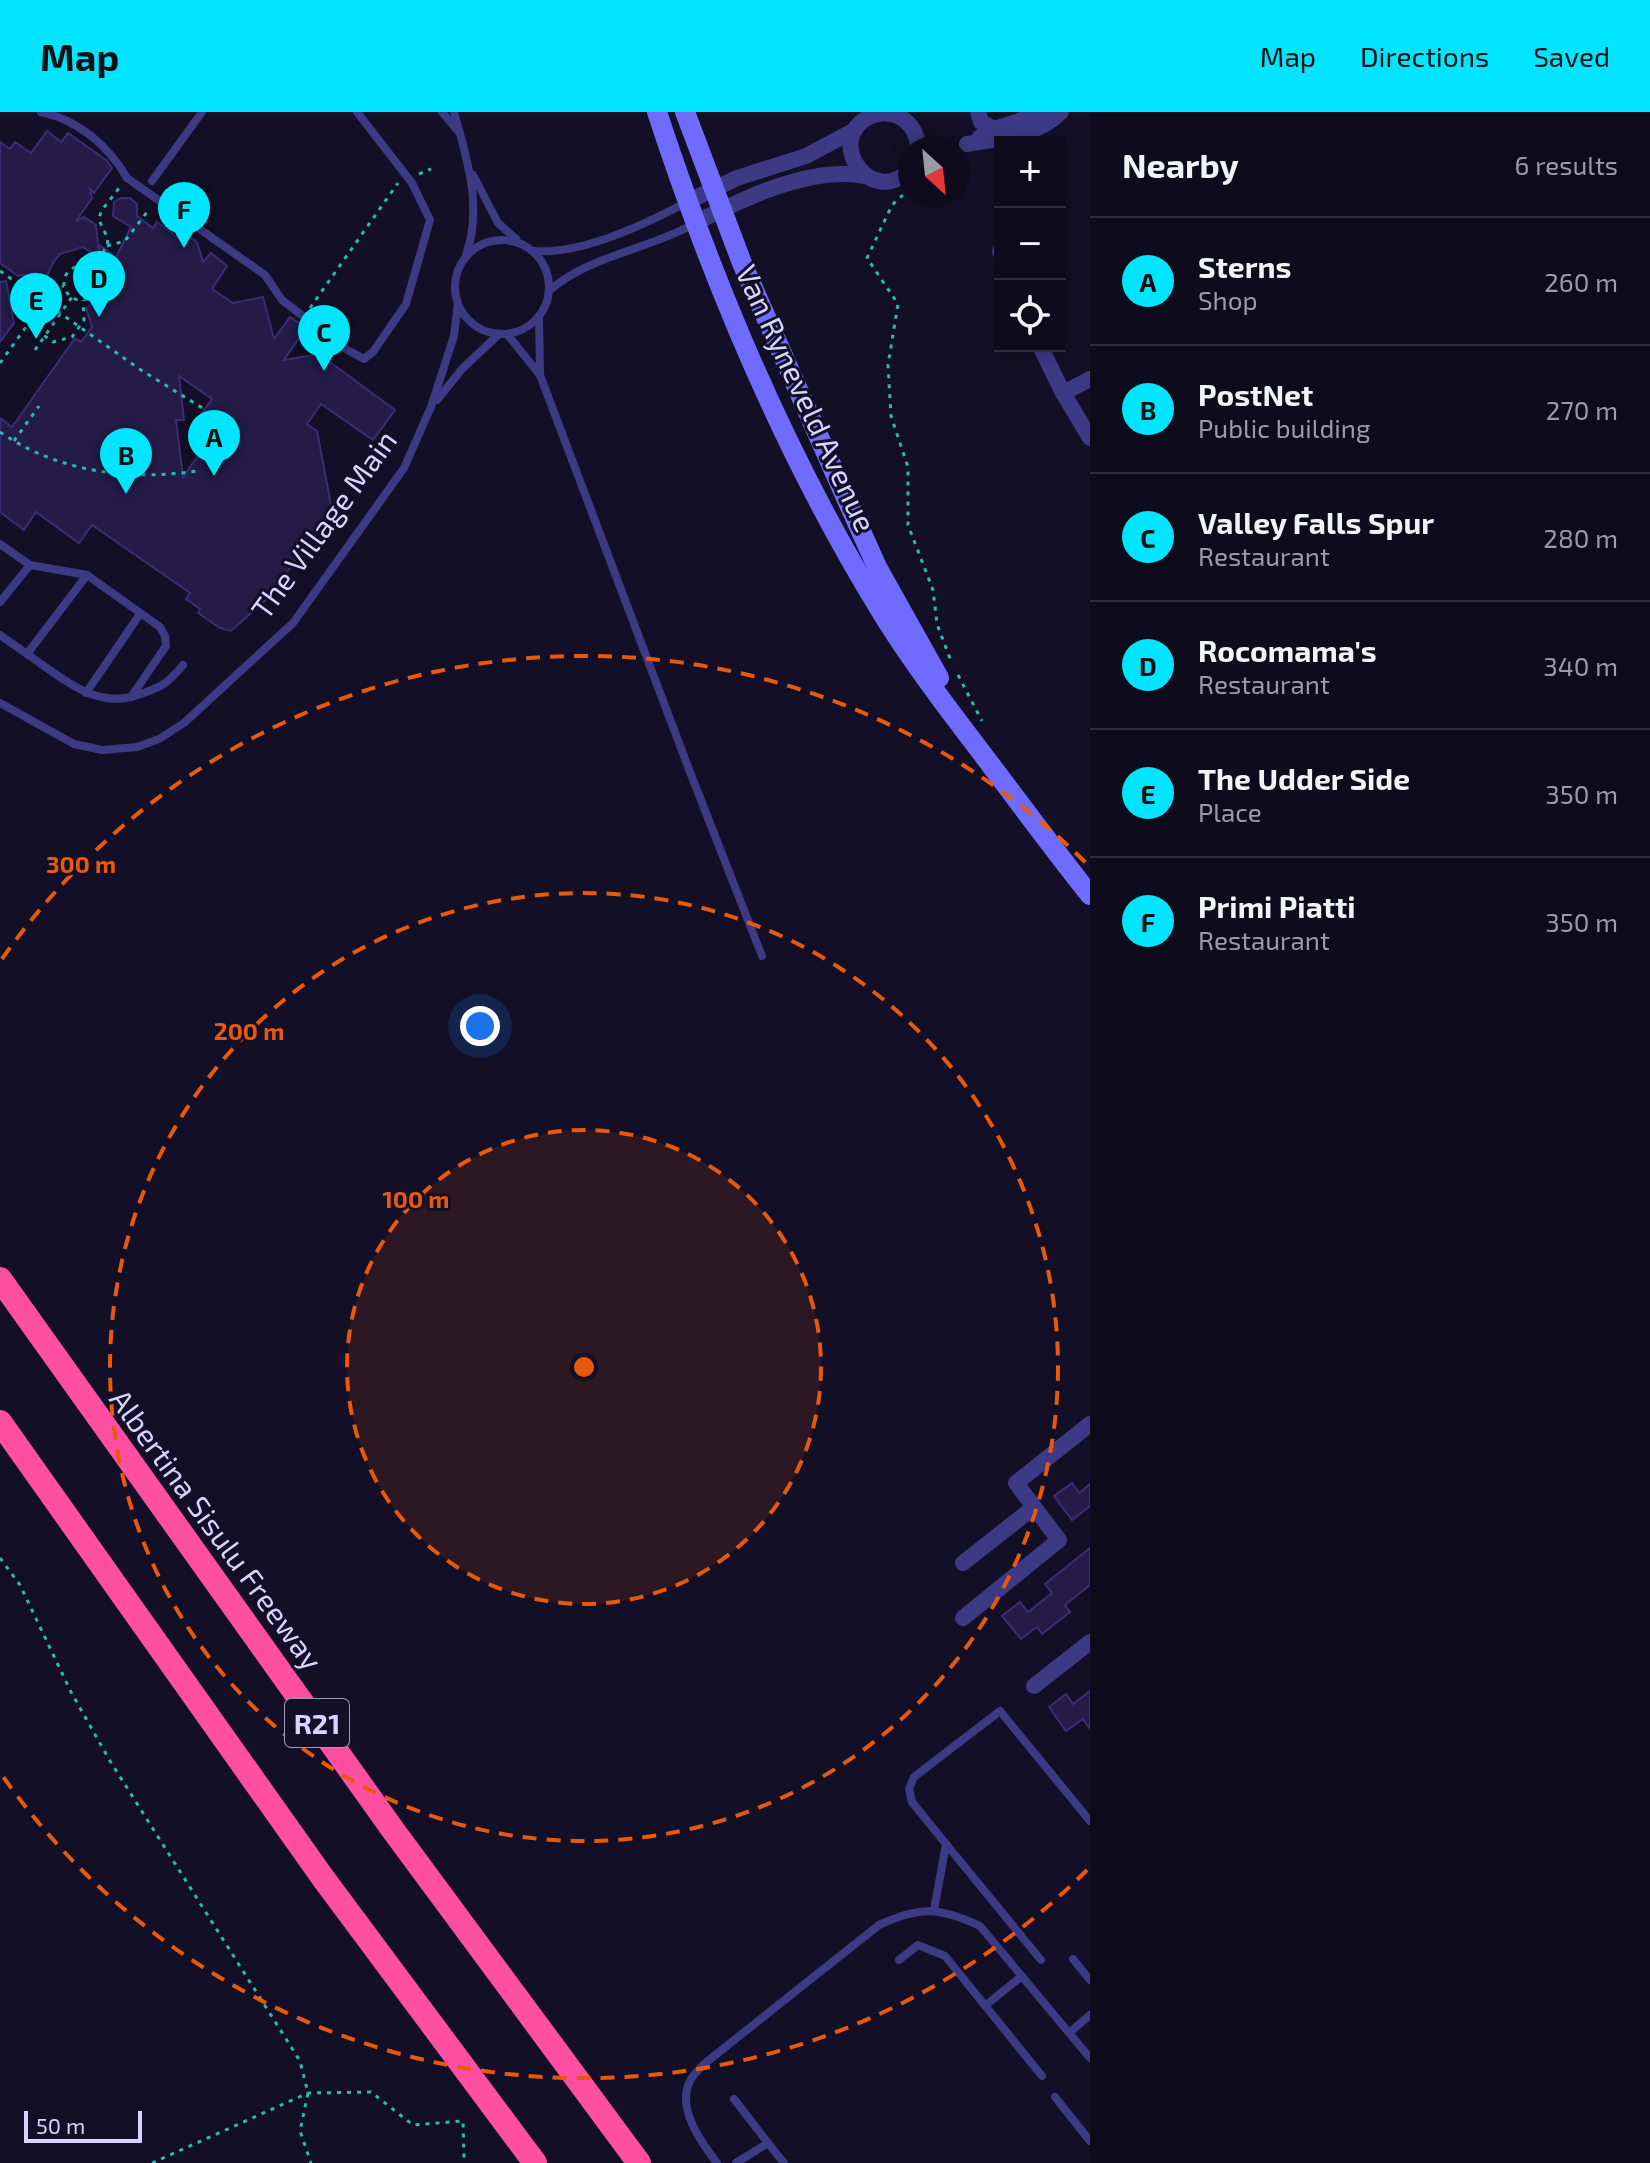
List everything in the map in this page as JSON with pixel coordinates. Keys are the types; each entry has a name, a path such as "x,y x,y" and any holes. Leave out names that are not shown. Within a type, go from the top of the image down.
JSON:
{"highway":[{"name":"Albertina Sisulu Freeway","path":"0,1279 393,1830 639,2163"},
{"name":"R21","path":"0,1422 323,1878 535,2163"},
{"path":"0,1443 77,1548 155,1640"}],"main road":[{"name":"Van Ryneveld Avenue","path":"657,112 687,202 723,294 805,477 883,614 930,686 975,729"},
{"name":"Van Ryneveld Avenue","path":"685,112 721,210 878,569 935,670 1090,895"}],"street":[{"path":"978,112 981,122 994,129"},
{"path":"970,142 994,129 1047,112"},
{"path":"970,145 1008,138 1053,121 1061,112"},
{"path":"687,202 737,178 806,156 855,130 877,113 900,114 916,136"},
{"path":"855,130 851,156 867,177"},
{"path":"695,223 749,198 824,174 846,172 887,181 898,178"},
{"path":"1043,352 1090,438"},
{"path":"1063,393 1090,379"},
{"path":"963,1618 1059,1540 1016,1483 1090,1424"},
{"path":"963,1563 1034,1507"},
{"path":"1034,1686 1090,1642"}],"lane":[{"path":"41,112 64,120 91,136 115,158 127,178 265,275 282,300 364,359 371,356 406,304 428,234 429,214 409,178 357,112"},
{"path":"152,181 202,112"},
{"path":"442,112 460,134"},
{"name":"The Village Main","path":"0,703 74,744 102,750 137,747 177,728 299,615 404,468 431,407 454,336 458,303 455,281 470,242 473,219 470,171 454,112"},
{"name":"The Village Main","path":"470,171 498,223 534,251"},
{"path":"534,251 560,251 591,242 687,202"},
{"path":"550,290 590,267 671,237 695,223"},
{"name":"The Village Main","path":"464,260 483,243 496,240 522,244"},
{"path":"534,251 543,263 550,290 547,305 539,317 540,375 762,956"},
{"path":"458,303 461,312 472,324 485,331 503,334 540,375"},
{"name":"The Village Main","path":"431,407 462,369 503,334 528,327 539,317"},
{"path":"0,544 30,565 87,575 160,627 166,646 131,697"},
{"path":"0,602 30,565"},
{"path":"27,654 87,575"},
{"path":"86,693 140,614"},
{"path":"0,635 86,693 116,701 166,685 183,665"},
{"path":"1041,1960 912,1802 909,1789 914,1777 1000,1711 1090,1821"},
{"path":"934,1910 946,1844"},
{"path":"717,2163 694,2129 687,2092 691,2079 704,2064 879,1925 900,1915 934,1910 980,1926 1090,2058"},
{"path":"899,1960 918,1945 945,1956 1042,2076"},
{"path":"1073,1959 1090,1980"},
{"path":"986,2005 1022,1976"},
{"path":"1069,2033 1090,2015"},
{"path":"1055,2097 1090,2141"},
{"path":"734,2099 784,2163"},
{"path":"736,2163 768,2143"}],"path":[{"path":"304,317 399,182 431,169"},
{"path":"91,269 107,246 108,239 99,220 101,211 127,178"},
{"path":"898,197 867,258 898,304 888,365 891,416 908,467 908,525 933,590 937,624 952,663"},
{"path":"107,246 125,241 157,198"},
{"path":"75,267 91,269 97,278 97,289 83,300 72,297 64,286 66,275 75,267"},
{"path":"0,271 79,328 204,409"},
{"path":"25,291 64,286"},
{"path":"25,291 21,300 28,324 53,342 72,337 79,328 84,320 83,300"},
{"path":"35,350 72,297"},
{"path":"0,363 28,324"},
{"path":"14,441 39,406"},
{"path":"0,432 42,457 96,471 123,475 197,471"},
{"path":"958,676 975,729"},
{"path":"0,1558 20,1585 71,1692 110,1761 300,2061 308,2093 300,2131 311,2163"},
{"path":"152,2163 308,2093 371,2092 413,2125 463,2121 462,2163"}],"building":[{"path":"47,131 61,142 68,133 106,160 112,168 94,193 90,189 92,198 76,221 84,217 96,225 98,244 116,257 131,227 113,216 114,202 130,198 137,204 137,216 153,228 157,222 185,243 189,236 197,242 203,262 211,253 227,266 212,289 233,303 263,297 274,339 290,317 306,328 284,360 319,354 395,410 373,440 321,404 307,424 317,431 332,510 269,597 231,631 220,628 198,613 200,609 186,599 190,593 92,525 79,543 36,512 24,530 0,512 0,418 12,427 75,338 81,342 92,327 86,308 103,295 109,282 98,245 100,259 83,247 60,254 39,292 35,273 18,276 0,263 0,142 10,149 15,142 31,153","holes":["179,376 212,399 200,416 202,426 213,434 183,477 176,420 184,420"]},
{"path":"6,281 14,323 0,342 0,282"},
{"path":"1072,1483 1079,1493 1090,1484 1090,1506 1072,1520 1054,1496"},
{"path":"1090,1548 1090,1585 1065,1605 1070,1612 1042,1634 1037,1627 1021,1639 1002,1616 1020,1602 1028,1612 1052,1593 1045,1584"},
{"path":"1090,1691 1090,1729 1083,1719 1066,1731 1049,1707 1066,1694 1073,1704"}],"place":[{"name":"Primi Piatti","path":"184,248"},
{"name":"Rocomama's","path":"99,317"},
{"name":"The Udder Side","path":"36,339"},
{"name":"Valley Falls Spur","path":"324,371"},
{"name":"Sterns","path":"214,476"},
{"name":"PostNet","path":"126,494"}]}
